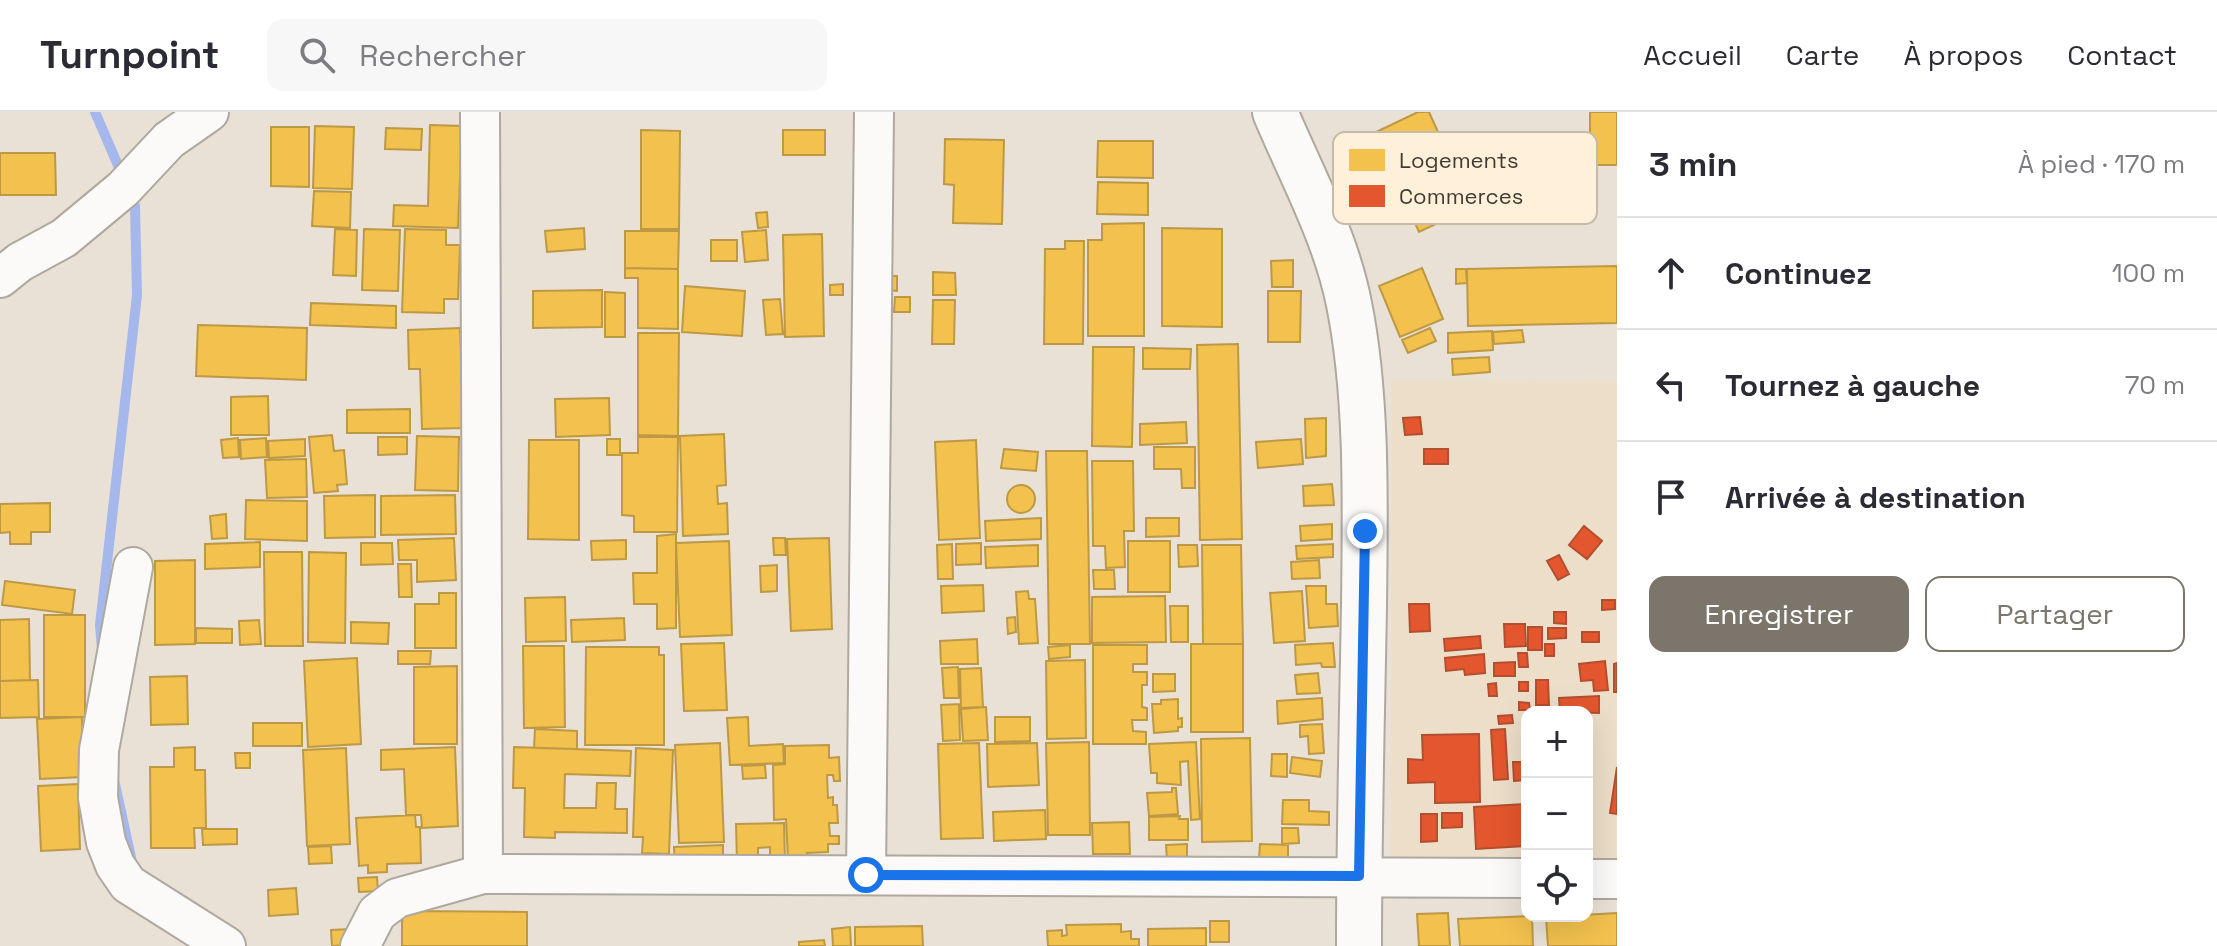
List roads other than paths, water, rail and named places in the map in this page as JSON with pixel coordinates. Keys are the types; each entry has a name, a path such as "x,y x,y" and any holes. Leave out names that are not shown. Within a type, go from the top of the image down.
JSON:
{"street":[{"path":"0,278 20,262 64,238 123,189 169,140 209,112"},
{"path":"480,112 483,874"},
{"path":"866,875 874,112"},
{"path":"1275,112 1338,262 1354,338 1361,416 1365,531 1359,946"},
{"path":"133,567 99,750 98,798 106,842 115,865 128,884 226,946"},
{"path":"360,946 377,913 397,898 483,874 1521,878"},
{"path":"1593,879 1617,879"}],"waterway":[{"path":"95,112 123,177"},
{"path":"102,649 100,625 137,295 135,206 129,192"},
{"path":"115,784 132,862"}]}
